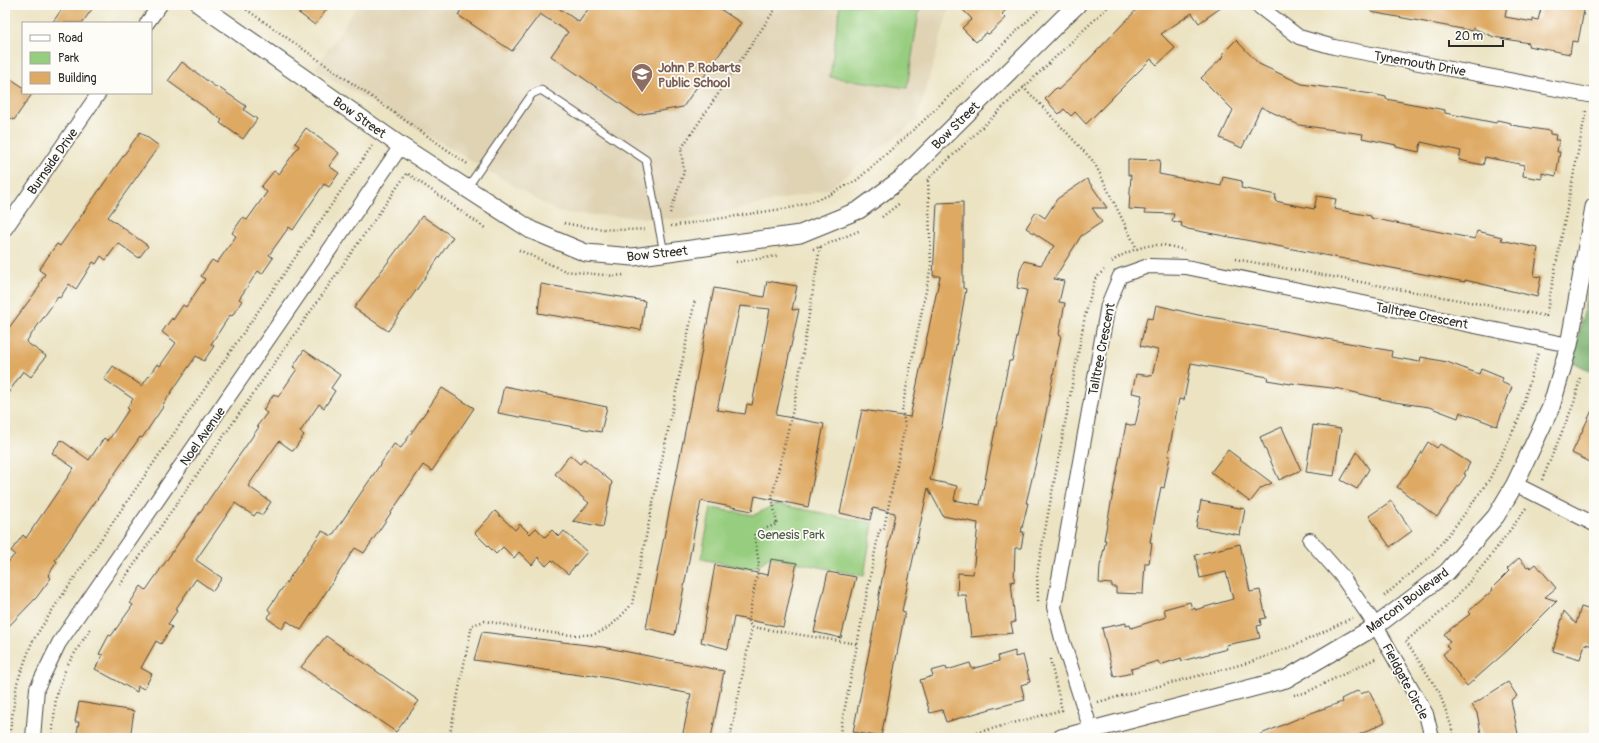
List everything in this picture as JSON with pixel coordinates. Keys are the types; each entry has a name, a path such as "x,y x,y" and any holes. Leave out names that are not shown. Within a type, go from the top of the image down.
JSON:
{"street":[{"path":"148,22 160,5"},
{"name":"Bow Street","path":"200,5 401,146 531,230 586,253 633,257 800,234 859,210 901,180 1062,18 1078,5"},
{"name":"Tynemouth Drive","path":"1257,5 1299,37 1334,48 1594,96"},
{"name":"Burnside Drive","path":"5,229 98,94"},
{"name":"Noel Avenue","path":"33,738 37,688 60,644 401,146"},
{"name":"Marconi Boulevard","path":"1061,738 1286,679 1376,626 1447,572 1496,516 1515,484 1551,407 1569,345 1594,207"},
{"name":"Talltree Crescent","path":"1091,730 1062,639 1054,607 1108,306 1120,276 1148,266 1186,267 1569,345"},
{"path":"1515,484 1594,524"},
{"name":"Fieldgate Circle","path":"1310,540 1340,574 1376,626 1426,714 1432,738"}],"lane":[{"path":"467,188 532,94 541,90 646,160 664,253"}],"path":[{"path":"240,5 478,172"},
{"path":"669,216 684,172 681,149 778,5"},
{"path":"668,221 668,227 796,207 827,196 857,180 921,123 1044,5"},
{"path":"923,184 1110,5"},
{"path":"1023,87 1094,162 1137,249"},
{"path":"1234,259 1546,316 1587,108"},
{"path":"9,738 16,683 32,642 55,606 373,147 366,143"},
{"path":"119,587 407,173 485,228"},
{"path":"839,738 879,532 884,528 905,426 902,409 931,266 928,179"},
{"path":"882,217 901,203"},
{"path":"560,222 582,227 617,231 659,228"},
{"path":"1110,263 1116,258 1137,249 1156,244 1188,250"},
{"path":"820,248 795,401 772,497 777,524 754,533 759,564 748,622 752,627 858,644"},
{"path":"1038,604 1037,573 1085,316 1095,279 1105,268"},
{"path":"450,738 472,625 485,620 570,635 598,633 618,619 632,604 696,300"},
{"path":"1378,601 1430,557 1460,520 1489,480 1518,421 1539,351"},
{"path":"1454,738 1439,692 1406,641 1445,608 1470,581 1496,550 1526,508"},
{"path":"1097,702 1251,662 1296,645 1353,617"},
{"path":"52,738 56,697 67,666 92,626"},
{"path":"730,738 752,627"},
{"path":"957,738 1062,710 1049,657"}],"shaded area":[{"name":"John P. Robarts Public School","path":"358,5 950,5 917,120 828,189 687,220 560,213 315,69"}],"green space":[{"path":"840,5 920,5 907,88 830,77"},
{"path":"1594,262 1594,373 1573,362"},
{"name":"Genesis Park","path":"776,504 873,523 864,576 770,557 752,569 701,559 711,508 754,515"}],"building":[{"path":"65,5 95,5 83,22 53,22"},
{"path":"288,5 330,5 315,25"},
{"path":"464,5 554,5 579,22 591,5 714,5 741,23 683,107 637,115 551,56 568,32 540,14 512,51 458,15"},
{"path":"958,5 1011,5 1002,14 1006,18 989,34 986,33 976,42 962,28 972,19"},
{"path":"1141,5 1225,5 1199,23 1192,13 1161,34 1175,48 1157,65 1151,59 1086,124 1075,112 1071,116 1064,109 1059,114 1045,99 1056,88 1058,90 1070,79"},
{"path":"1372,5 1507,5 1505,17 1533,22 1533,19 1538,20 1542,5 1585,5 1578,42 1572,41 1570,54 1528,46 1529,43 1494,37 1473,28 1473,31 1371,12"},
{"path":"1236,40 1259,64 1302,84 1372,94 1386,97 1386,99 1445,110 1445,113 1496,123 1497,120 1511,123 1511,125 1550,131 1550,134 1556,135 1555,140 1559,140 1557,152 1560,152 1556,176 1542,173 1542,179 1523,176 1524,165 1485,157 1483,165 1459,160 1461,151 1421,142 1419,152 1396,147 1396,145 1362,138 1363,134 1299,125 1261,107 1242,148 1220,138 1233,110 1201,78 1224,56 1222,54"},
{"path":"182,62 217,88 218,87 246,106 244,110 257,119 243,139 220,123 222,120 168,81"},
{"path":"5,75 22,86 22,94 32,94 14,120 5,115"},
{"path":"306,128 339,153 329,166 339,173 329,187 324,184 293,230 289,227 269,255 273,258 262,274 258,271 239,299 242,301 232,316 230,315 211,344 214,346 204,361 196,356 142,438 140,437 55,560 57,562 48,575 51,578 36,598 5,630 5,566 15,554 11,551 23,535 26,538 74,468 52,453 61,440 89,460 104,438 108,441 129,409 127,408 133,399 104,379 113,366 142,386 157,364 160,366 176,343 162,332 172,318 173,320 183,305 186,307 205,279 201,276 212,260 217,263 236,236 232,233 243,217 247,220 267,192 261,187 274,171 279,174 299,146 295,143"},
{"path":"140,132 159,146 108,217 148,246 139,258 118,243 106,260 101,256 96,264 93,262 76,289 69,284 26,342 46,356 31,377 23,371 5,398 5,333 40,286 39,285 45,274 39,270 51,252 57,244 60,246"},
{"path":"1128,159 1160,160 1159,174 1221,186 1223,177 1242,181 1241,188 1276,195 1275,201 1314,209 1317,196 1336,199 1334,209 1371,216 1371,218 1475,239 1477,231 1502,237 1501,240 1538,248 1534,276 1541,277 1537,297 1465,280 1465,282 1188,229 1181,226 1182,223 1172,221 1174,214 1145,213 1145,210 1129,209 1131,175 1128,175"},
{"path":"1087,179 1107,208 1092,208 1102,222 1081,236 1054,279 1064,281 1059,302 1065,303 1059,334 1061,335 1038,454 1026,503 1028,503 1021,532 1024,532 1021,548 1015,548 1014,582 1011,581 1015,622 1011,623 1013,633 971,637 966,595 957,595 958,573 973,574 978,523 943,516 928,488 902,611 905,612 881,737 853,732 895,513 873,508 870,520 840,513 862,410 910,417 940,276 933,276 937,203 963,202 963,288 966,289 943,420 930,480 957,486 954,500 980,505 1009,361 1012,361 1027,290 1017,288 1020,271 1024,261 1041,265 1054,246 1026,228 1036,212 1045,218 1057,199"},
{"path":"422,216 453,237 388,331 354,308"},
{"path":"767,281 797,286 792,310 799,309 776,415 824,424 808,507 755,496 752,511 701,501 675,635 646,628 714,288 764,297","holes":["740,306 770,309 752,405 747,404 745,414 717,410"]},
{"path":"541,284 645,301 641,330 538,313"},
{"path":"1156,305 1198,315 1392,351 1391,357 1420,362 1421,357 1447,362 1479,374 1481,369 1503,378 1501,382 1512,387 1497,426 1460,412 1458,418 1429,407 1394,402 1340,389 1267,380 1268,377 1191,363 1184,400 1179,399 1168,456 1170,456 1164,488 1161,487 1150,542 1152,543 1149,563 1145,563 1143,594 1116,593 1116,587 1112,587 1112,584 1099,583 1100,566 1106,540 1104,540 1126,424 1135,426 1142,395 1132,393 1136,374 1152,376 1158,350 1140,346 1147,318 1153,319"},
{"path":"304,350 340,375 331,388 335,391 324,408 319,404 300,432 304,435 293,451 279,441 248,486 271,502 262,515 257,512 254,516 235,503 196,560 222,578 213,591 196,579 175,610 177,611 168,624 172,627 161,644 156,641 141,668 152,674 144,689 138,686 137,692 95,669 103,655 99,654 109,635 111,636 133,605 130,603 141,586 146,590 259,427 257,426 267,413 263,410 274,394 278,397 297,369 293,367"},
{"path":"504,386 607,407 601,432 498,413"},
{"path":"442,388 474,408 432,471 423,465 364,553 355,548 301,630 287,621 282,629 267,618 271,613 268,609 322,531 332,536 394,444 401,448"},
{"path":"1594,406 1594,464 1572,453"},
{"path":"1313,425 1341,429 1334,476 1306,472"},
{"path":"1282,427 1301,470 1279,480 1260,437"},
{"path":"1428,442 1437,448 1440,444 1470,463 1464,474 1466,475 1437,517 1397,487 1414,465"},
{"path":"1228,450 1272,483 1261,488 1250,502 1211,472"},
{"path":"1357,452 1369,469 1357,489 1341,480"},
{"path":"570,455 580,464 584,459 612,482 603,527 573,521 589,503 555,474"},
{"path":"1201,501 1245,509 1240,535 1196,527"},
{"path":"1391,501 1412,531 1390,547 1369,516"},
{"path":"495,511 515,530 520,524 530,534 536,528 545,537 552,530 559,537 564,531 587,552 568,574 552,560 546,566 538,557 532,565 519,552 514,558 503,547 496,554 475,533"},
{"path":"1240,544 1250,592 1260,590 1266,618 1260,619 1261,625 1257,626 1260,638 1226,645 1227,649 1182,661 1181,658 1160,665 1158,661 1131,669 1132,673 1114,677 1102,628 1126,623 1126,626 1130,625 1131,628 1166,617 1164,609 1190,602 1192,609 1195,608 1195,610 1233,599 1226,572 1200,578 1195,555"},
{"path":"1519,558 1527,567 1529,566 1531,568 1536,564 1556,588 1545,597 1557,601 1508,650 1467,686 1443,654 1449,649 1446,645 1450,642 1444,634 1470,614 1468,612 1493,590 1492,588 1509,571 1507,569"},
{"path":"771,559 797,563 783,627 734,617 728,649 701,642 715,565 768,575"},
{"path":"828,572 856,577 841,638 814,632"},
{"path":"1581,607 1594,611 1594,646 1585,644 1580,659 1553,651 1564,611 1576,624"},
{"path":"482,632 603,647 724,671 711,738 682,738 691,694 587,674 587,676 474,660"},
{"path":"326,636 419,701 396,732 301,667"},
{"path":"1015,651 1015,657 1023,655 1030,682 1021,685 1025,700 946,722 942,710 930,713 920,680 933,676 931,671 946,667 947,670 970,663 972,669 999,661 998,656"},
{"path":"1508,682 1517,696 1511,700 1518,734 1499,738 1482,738 1477,713 1472,705"},
{"path":"1359,690 1361,694 1369,690 1385,722 1353,738 1252,738 1311,713 1342,702 1341,699"},
{"path":"79,702 134,711 130,738 76,738 79,722 75,722"}],"place":[{"name":"John P. Robarts Public School","path":"642,94"}]}
